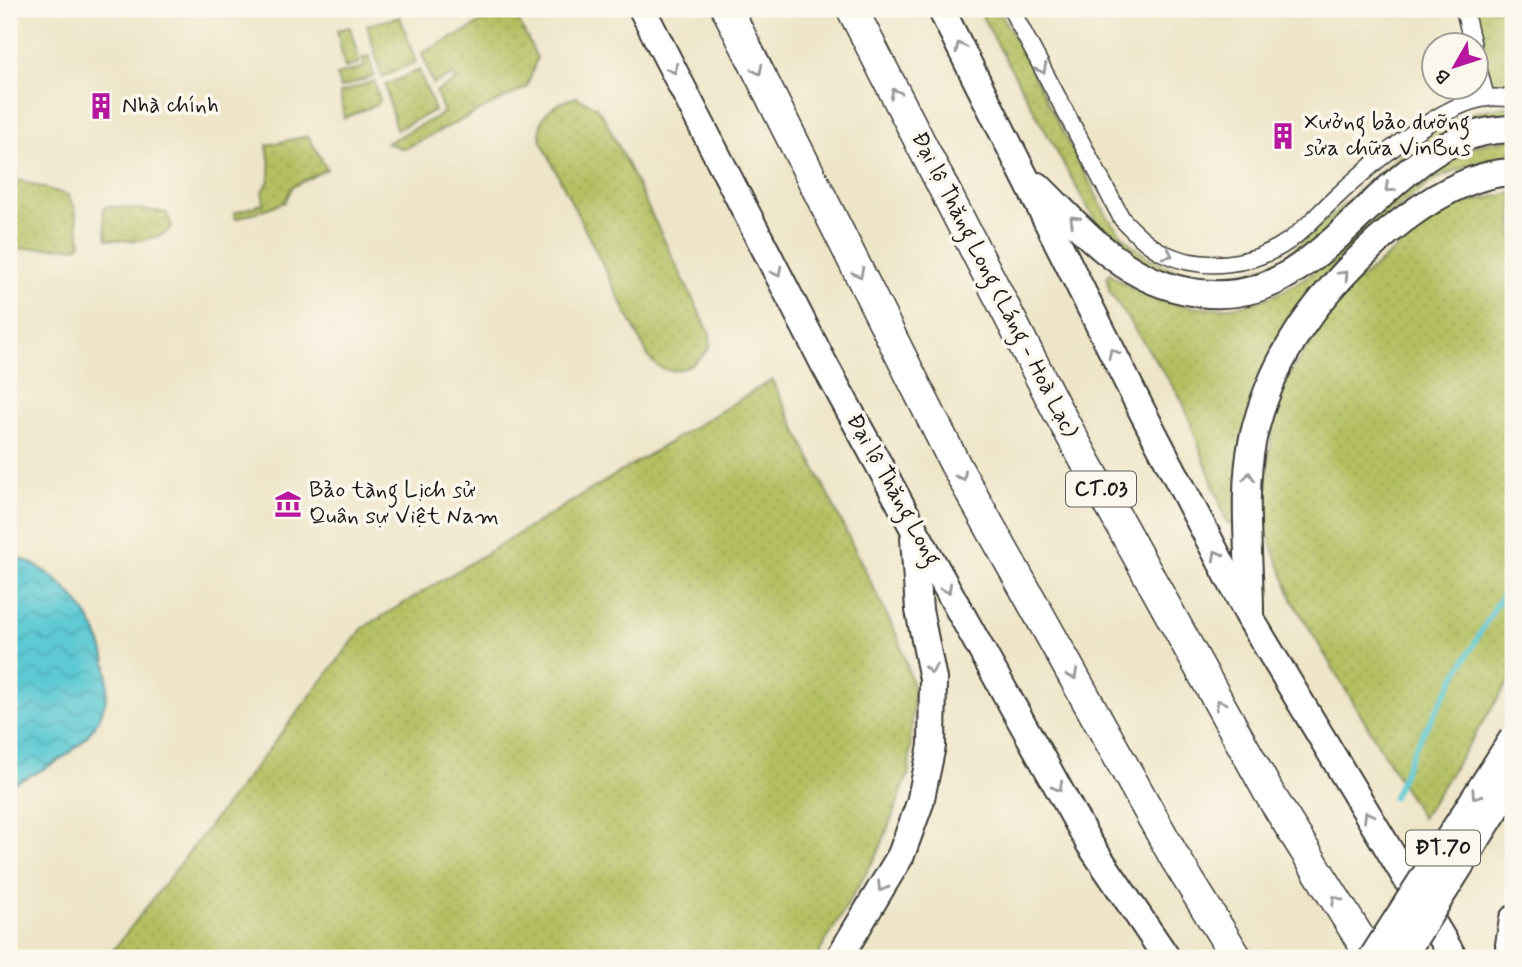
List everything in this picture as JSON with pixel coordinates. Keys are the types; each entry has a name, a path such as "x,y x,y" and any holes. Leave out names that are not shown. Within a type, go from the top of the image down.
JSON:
{"highway":[{"path":"727,9 956,466 1175,858 1237,958"},
{"name":"Đại lộ Thăng Long (Láng - Hoà Lạc)","path":"852,9 1056,408 1269,793 1372,958"}],"main road":[{"name":"Đại lộ Thăng Long","path":"642,9 824,364 914,529 1089,843 1167,958"},
{"path":"941,9 1143,413 1250,618 1454,958"},
{"path":"1024,173 1110,256 1135,272 1180,291 1231,295 1258,289 1290,274 1318,253 1420,160 1445,145 1473,134 1513,129"},
{"path":"1250,618 1248,519 1252,442 1273,377 1293,340 1350,268 1412,213 1458,186 1478,178 1513,172"},
{"path":"839,958 901,855 920,803 932,746 933,679 919,610 914,529"},
{"name":"ĐT.70","path":"1372,958 1513,738"},
{"name":"ĐT.70","path":"1402,958 1513,782"},
{"path":"1511,958 1509,945 1513,919"}],"street":[{"path":"1011,9 1122,219 1134,232 1162,252 1192,261 1233,263 1259,257 1276,248 1291,239 1339,194 1406,138 1436,118 1476,102"},
{"path":"1464,9 1470,32"},
{"path":"1490,98 1513,98"}],"green space":[{"path":"488,9 513,9 537,58 527,87 404,149 386,143 444,113 436,92 456,81 453,75 433,84 422,53 472,28 491,15"},
{"path":"978,9 999,9 1106,214 1123,236 1143,253 1164,265 1187,273 1211,276 1236,274 1286,256 1417,139 1454,119 1483,110 1513,106 1513,115 1486,117 1459,126 1310,248 1242,286 1162,278 1105,239"},
{"path":"1472,9 1513,9 1513,88 1496,85 1491,80 1490,32 1478,32"},
{"path":"400,17 416,62 382,77 367,25"},
{"path":"350,27 360,63 345,68 337,30"},
{"path":"369,56 374,76 340,88 337,75 365,67 363,57"},
{"path":"419,70 435,110 396,130 385,85"},
{"path":"374,81 380,101 344,118 340,93"},
{"path":"576,97 596,107 605,119 710,334 707,351 687,367 667,370 649,358 541,141 541,123 544,117 553,107"},
{"path":"308,136 327,169 292,187 285,202 236,219 234,213 264,203 262,191 269,181 270,170 267,145"},
{"path":"1513,139 1513,156 1469,165 1436,179 1409,198 1364,235 1322,278 1291,319 1267,362 1235,525 1231,525 1227,522 1182,400 1109,291 1107,277 1110,273 1138,292 1193,307 1228,307 1260,301 1315,271 1434,165 1464,150"},
{"path":"11,178 68,195 75,208 81,243 77,247 9,249"},
{"path":"1513,193 1513,675 1422,818 1293,601 1261,517 1278,392 1341,295 1448,206"},
{"path":"106,206 163,212 167,214 172,227 151,238 107,239 103,209"},
{"path":"772,380 900,642 914,690 909,772 879,851 816,958 107,958 363,628"}],"water":[{"path":"9,555 32,563 53,577 72,595 88,617 100,641 107,665 107,690 101,714 85,739 49,766 9,785"}],"waterway":[{"path":"1393,798 1414,749 1513,580"}],"place":[{"name":"Nhà chính","path":"101,106"},
{"name":"Xưởng bảo dưỡng sửa chữa VinBus","path":"1283,136"},
{"name":"Bảo tàng Lịch sử Quân sự Việt Nam","path":"288,504"}]}
